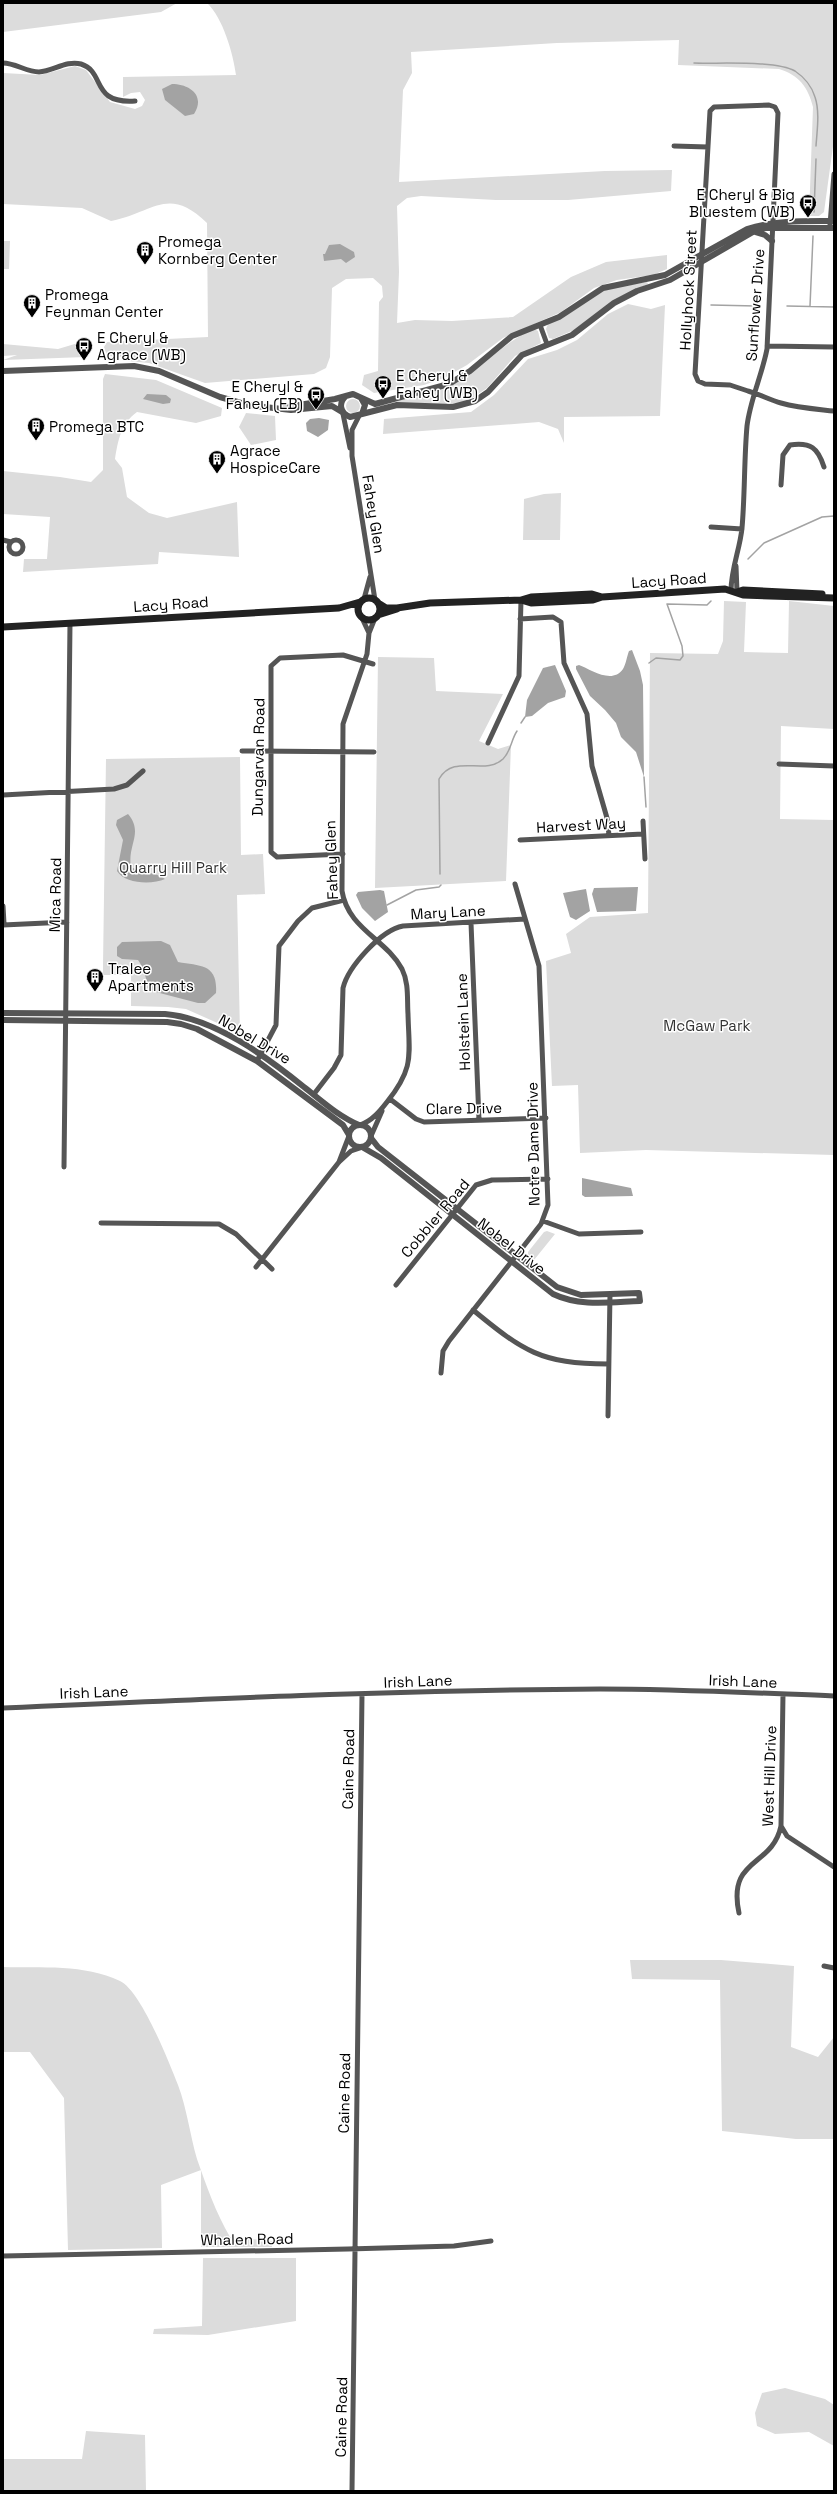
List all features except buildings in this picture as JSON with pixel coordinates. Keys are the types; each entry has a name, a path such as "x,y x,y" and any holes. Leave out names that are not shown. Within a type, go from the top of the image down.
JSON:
{"main road":[{"name":"Lacy Road","path":"376,602 386,608 397,608 430,603 521,600 531,603 593,600 602,597 718,589 743,595 834,598"},
{"name":"Lacy Road","path":"3,627 341,607 362,600"},
{"path":"362,600 376,602 380,609 376,616 369,620 360,615 362,600"},
{"name":"Lacy Road","path":"341,607 360,615"},
{"name":"Lacy Road","path":"376,616 397,608"}],"street":[{"path":"3,63 38,72 79,64 88,68 102,90 111,98 124,102 135,101"},
{"name":"Sunflower Drive","path":"714,106 762,105 775,107 778,113 767,346 764,364 754,393 747,427 742,529 735,564 734,592"},
{"name":"Hollyhock Street","path":"714,106 710,111 695,374 698,380 705,384 730,385 754,393"},
{"path":"674,146 708,147"},
{"path":"281,408 335,399 348,395 360,396 375,404 442,387 470,371 512,336 567,313 603,288 665,275 747,229 773,225 832,224 834,174"},
{"path":"3,371 134,366 159,371 236,402 291,410 332,406 350,417 397,405 453,407 467,405 488,392 522,356 547,344 572,335 603,310 625,297 670,280 753,232 773,225"},
{"path":"753,232 765,235 772,241"},
{"path":"540,325 547,344"},
{"path":"767,346 834,347"},
{"path":"754,393 794,406 834,411"},
{"path":"343,413 341,404 348,395"},
{"path":"360,396 365,405 361,415"},
{"name":"Fahey Glen","path":"343,413 352,456 370,576 376,602"},
{"name":"Fahey Glen","path":"352,456 352,430 361,415"},
{"path":"781,486 783,455 790,445 814,447 819,453 824,468"},
{"path":"711,527 742,529"},
{"path":"3,540 11,542"},
{"name":"Fahey Glen","path":"362,600 370,576"},
{"path":"488,743 519,676 521,600"},
{"path":"360,615 369,634"},
{"name":"Fahey Glen","path":"339,1162 353,1127 369,1121 384,1107 405,1078 409,1056 406,979 398,963 353,918 344,900 342,854 342,752 346,712 364,661 369,634 376,616"},
{"path":"520,619 553,617 561,622 564,663 588,714 592,766 607,818 609,835"},
{"name":"Mica Road","path":"64,1166 70,623"},
{"name":"Dungarvan Road","path":"342,854 286,857 273,855 269,847 271,666 275,660 280,658 343,655 364,661"},
{"path":"364,661 373,664"},
{"path":"242,751 374,752"},
{"path":"779,764 834,766"},
{"path":"3,795 68,790 114,789 127,785 143,771"},
{"name":"Harvest Way","path":"643,821 644,859"},
{"name":"Harvest Way","path":"520,840 643,834"},
{"name":"Notre Dame Drive","path":"441,1373 445,1346 543,1221 548,1205 546,1118 539,966 515,884"},
{"path":"257,1061 276,1026 279,946 298,921 312,908 344,900"},
{"path":"3,906 3,924 67,922"},
{"name":"Mary Lane","path":"314,1094 334,1068 341,1055 344,983 349,973 387,931 402,926 525,919"},
{"name":"Holstein Lane","path":"471,923 479,1120"},
{"name":"Nobel Drive","path":"3,1013 172,1015 200,1022 261,1054 314,1094 340,1116 369,1130 371,1137 378,1147 557,1287 581,1295 639,1293 640,1301 570,1301 553,1294 381,1158 352,1144 343,1125 257,1061 197,1029 171,1023 3,1020"},
{"path":"171,1023 172,1015"},
{"name":"Clare Drive","path":"390,1099 420,1121 546,1118"},
{"name":"Fahey Glen","path":"339,1162 352,1151 367,1145 384,1107"},
{"path":"256,1267 339,1162"},
{"name":"Cobbler Road","path":"396,1285 474,1187 487,1180 548,1179"},
{"path":"418,1187 423,1181"},
{"path":"543,1221 579,1234 641,1232"},
{"path":"101,1223 219,1224 236,1234 272,1269"},
{"name":"Nobel Drive","path":"553,1294 557,1287"},
{"path":"608,1416 610,1294"},
{"path":"473,1310 509,1339 537,1355 576,1364 608,1364"},
{"name":"Irish Lane","path":"3,1708 362,1694 593,1690 834,1696"},
{"name":"Caine Road","path":"352,2491 362,1694"},
{"name":"West Hill Drive","path":"739,1913 736,1892 740,1878 773,1844 782,1826 783,1694"},
{"path":"782,1826 787,1836 834,1867"},
{"path":"824,1966 834,1968"},
{"name":"Whalen Road","path":"3,2256 454,2246 491,2241"}],"green space":[{"path":"3,3 177,3 161,12 3,32"},
{"path":"207,3 834,3 834,139 824,212 819,216 809,216 813,107 811,100 802,83 797,78 779,69 678,65 679,40 557,43 411,52 412,73 403,90 399,182 605,171 672,170 671,191 568,200 496,200 421,196 407,198 397,206 399,272 397,323 415,320 452,321 513,317 571,277 606,262 667,255 667,269 653,275 617,280 594,288 561,312 503,338 467,365 444,378 424,385 374,393 362,385 364,375 378,371 379,302 383,297 382,286 373,278 346,279 332,288 330,357 326,368 314,374 205,383 149,363 127,361 127,357 107,356 104,347 107,342 208,337 207,223 193,212 181,206 171,204 160,205 111,221 82,208 3,204 3,73 40,75 75,66 86,70 110,102 135,109 142,106 145,100 140,92 131,93 123,97 123,77 236,75 226,36 218,17"},
{"path":"3,241 10,241 9,269 3,269"},
{"path":"647,282 648,284 619,297 574,330 553,339 549,338 546,329 548,324 562,317 594,294 612,288"},
{"path":"628,304 651,309 665,305 660,416 564,417 564,443 558,429 539,422 383,434 384,419 471,412 494,395 528,359 557,350 577,340 608,314"},
{"path":"534,329 538,331 541,343 515,356 487,388 468,401 453,404 395,403 405,398 452,384 473,371 512,341"},
{"path":"78,343 86,357 3,360 17,355 3,356 3,344 58,349"},
{"path":"105,374 156,380 222,408 221,416 196,423 137,412 127,421 121,433 115,459 122,468 127,497 149,513 167,518 237,502 239,557 159,552 158,564 23,572 24,559 47,559 50,517 3,514 3,471 91,482 103,470 103,379"},
{"path":"350,399 356,399 360,403 360,409 356,413 350,413 346,409 346,403"},
{"path":"246,413 275,416 276,440 251,445 239,427"},
{"path":"561,493 560,540 523,540 524,499 544,494"},
{"name":"McGaw Park","path":"724,601 746,602 744,652 788,653 789,601 834,606 834,729 781,726 780,819 834,820 834,1155 646,1150 580,1153 578,1085 552,1086 546,961 571,953 566,934 590,917 648,913 650,653 718,654 723,641"},
{"path":"378,657 434,658 436,691 503,694 479,741 498,749 511,745 506,881 375,888"},
{"name":"Quarry Hill Park","path":"240,757 241,855 263,854 265,894 237,895 240,1033 186,1009 131,1006 131,975 103,975 103,965 106,759"},
{"path":"547,1231 555,1234 534,1260 528,1256 528,1252 544,1232"},
{"path":"630,1960 721,1960 794,1966 791,2047 818,2057 834,2037 834,2139 796,2139 722,2131 720,1980 632,1979"},
{"path":"3,1967 48,1967 77,1969 106,1976 120,1981 128,1987 137,1998 145,2012 154,2028 178,2085 201,2170 161,2185 162,2248 68,2250 64,2098 30,2052 3,2052"},
{"path":"201,2170 216,2209 230,2237 272,2241 272,2247 201,2247"},
{"path":"203,2258 296,2258 296,2321 208,2335 153,2334 154,2329 202,2326"},
{"path":"785,2388 825,2399 834,2405 834,2446 809,2432 775,2434 757,2426 755,2413 762,2393"},
{"path":"86,2431 145,2435 146,2491 3,2491 3,2459 82,2459"}],"shaded area":[{"path":"172,84 190,88 197,96 197,107 194,114 185,116 165,100 162,89"},
{"path":"340,244 354,252 355,257 346,263 341,259 324,261 323,254 325,254 329,245"},
{"path":"147,394 166,395 171,399 170,403 163,404 143,399"},
{"path":"319,418 329,420 328,430 318,437 307,431 306,423 310,419"},
{"path":"632,650 640,671 643,685 644,777 636,752 621,737 616,723 590,696 576,669 576,666 579,665 607,676 613,676 618,674 623,669 629,651"},
{"path":"555,665 566,691 565,697 548,703 532,716 525,717 527,700 543,668"},
{"path":"128,814 135,827 130,859 131,867 165,879 146,883 132,881 126,879 117,871 123,840 116,825 117,820"},
{"path":"638,887 636,911 597,912 592,894 594,888"},
{"path":"586,889 590,911 576,920 570,917 563,893"},
{"path":"384,891 388,912 375,921 362,908 356,895 358,892"},
{"path":"161,941 170,945 178,962 201,966 206,968 214,976 216,993 205,1003 198,1003 152,991 143,968 138,960 122,959 117,956 117,947 122,942"},
{"path":"582,1178 631,1188 633,1196 585,1197 582,1195"}],"waterway":[{"path":"694,63 746,63 775,65 795,71 807,82 817,103 818,115 816,146"},
{"path":"814,212 816,159"},
{"path":"810,306 813,236"},
{"path":"711,305 756,306"},
{"path":"787,306 834,307"},
{"path":"748,559 764,543 822,517 834,516"},
{"path":"649,663 656,658 680,660 683,656 682,646 667,604 707,605 711,601"},
{"path":"521,723 525,717"},
{"path":"440,874 439,779 445,771 453,767 488,766 496,764 506,756 517,731"},
{"path":"644,777 646,807"},
{"path":"387,905 416,890 439,887 441,885"}],"place":[{"name":"E Cheryl & Big Bluestem (WB)","path":"808,218"},
{"name":"Promega Kornberg Center","path":"145,265"},
{"name":"Promega Feynman Center","path":"32,318"},
{"name":"E Cheryl & Agrace (WB)","path":"84,361"},
{"name":"E Cheryl & Fahey (WB)","path":"383,399"},
{"name":"E Cheryl & Fahey (EB)","path":"316,410"},
{"name":"Promega BTC","path":"36,441"},
{"name":"Agrace HospiceCare","path":"217,474"},
{"name":"Tralee Apartments","path":"95,992"}]}
